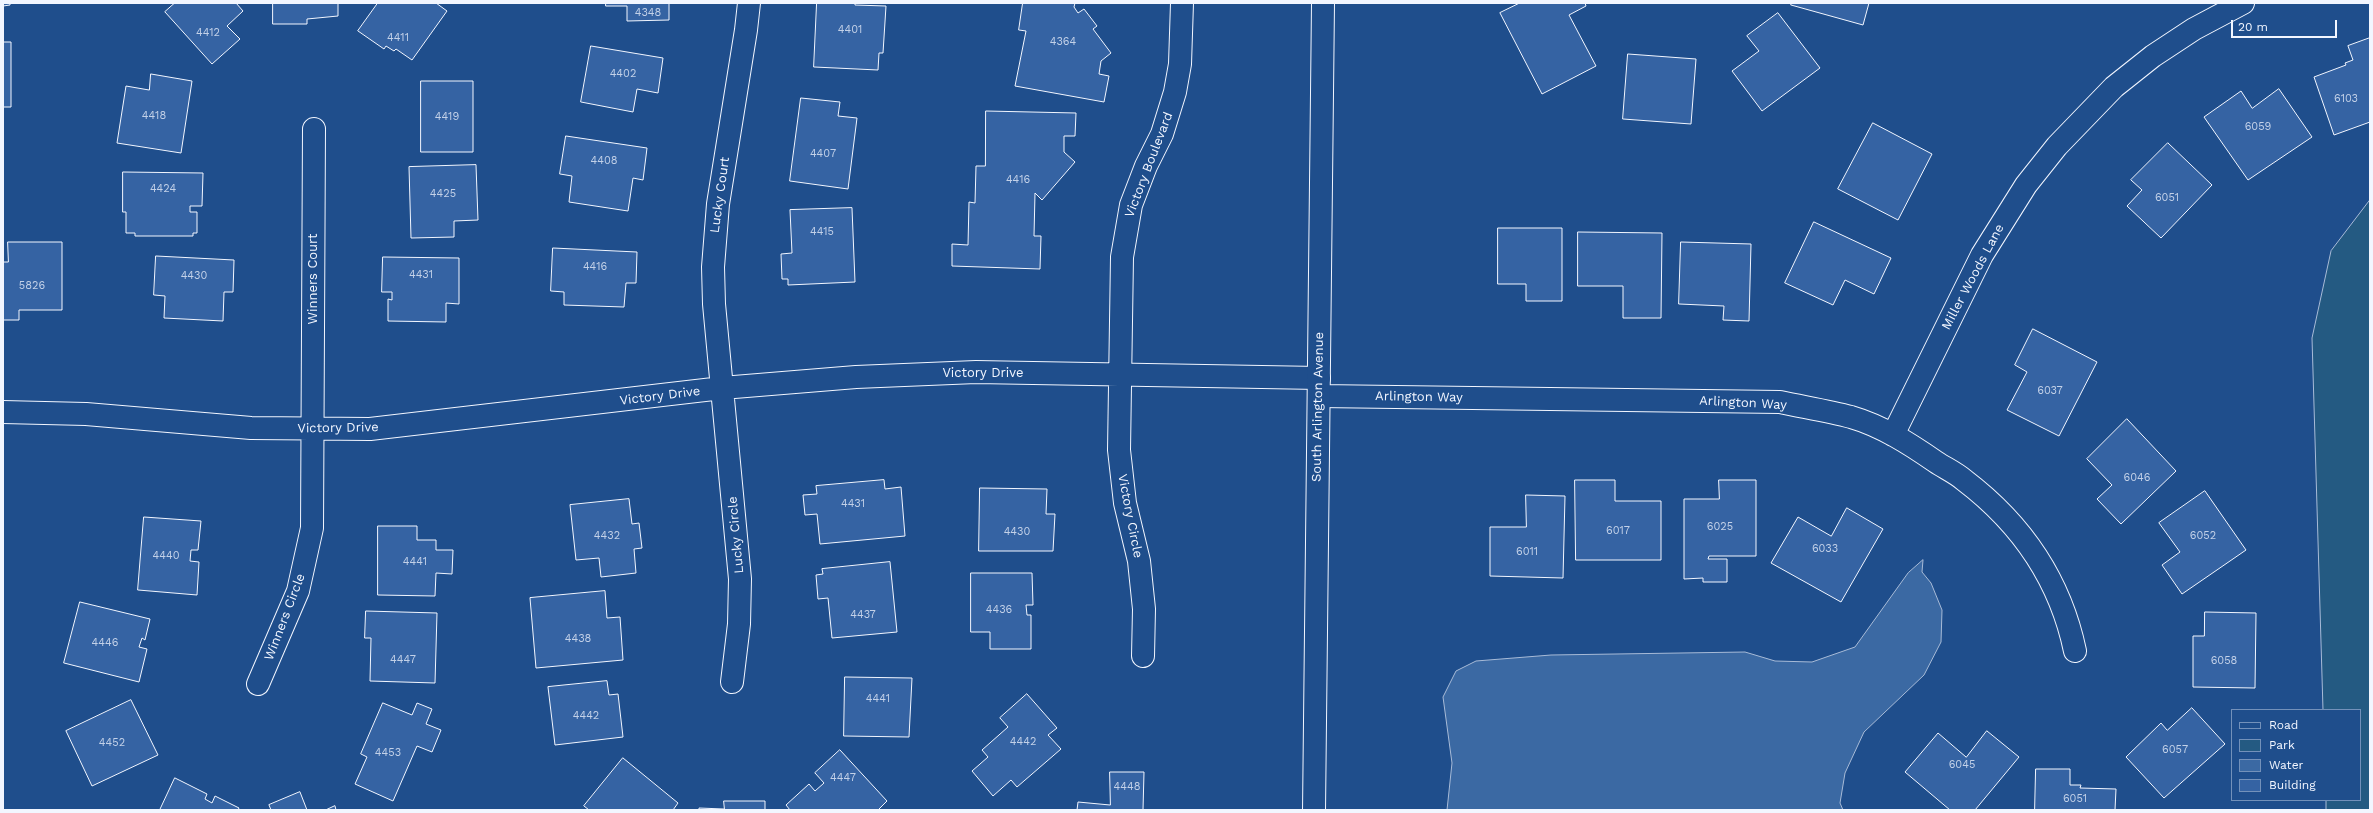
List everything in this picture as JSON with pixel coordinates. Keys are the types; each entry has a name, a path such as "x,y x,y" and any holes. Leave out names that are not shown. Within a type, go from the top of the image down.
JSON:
{"street":[{"name":"Lucky Court","path":"722,388 714,304 714,241 749,3"},
{"name":"Victory Boulevard","path":"1120,376 1124,236 1131,205 1146,166 1162,134 1175,92 1180,64 1182,3"},
{"name":"South Arlington Avenue","path":"1314,810 1323,3"},
{"name":"Miller Woods Lane","path":"1892,435 1982,255 2026,184 2057,146 2114,87 2153,56 2194,29 2239,4"},
{"name":"Winners Court","path":"312,430 314,129"},
{"name":"Victory Drive","path":"3,412 86,414 251,428 312,430 370,429 722,388 923,373 976,372 1120,376 1319,387"},
{"name":"Victory Circle","path":"1120,376 1120,471 1125,503 1139,561 1144,609 1142,656"},
{"name":"Arlington Way","path":"1319,387 1780,402 1852,418 1892,435 1963,479 2010,519 2045,568 2062,605 2075,650"},
{"name":"Lucky Circle","path":"722,388 740,579 739,624 732,682"},
{"name":"Winners Circle","path":"258,684 298,591 307,554 314,501 312,430"}],"green space":[{"path":"2370,200 2370,810 2326,810 2326,801 2361,801 2361,709 2323,709 2312,338 2331,251"}],"water":[{"path":"1923,560 1922,572 1931,583 1942,610 1941,642 1924,675 1864,732 1845,773 1840,803 1843,810 1447,810 1452,763 1443,697 1456,671 1476,661 1551,655 1745,652 1775,661 1812,662 1855,647 1908,573"}],"building":[{"path":"3,3 10,3 10,5 3,6"},
{"path":"175,3 236,3 243,11 227,26 240,39 212,64 165,12"},
{"path":"273,3 338,3 338,16 307,19 307,24 273,24"},
{"path":"378,3 436,3 447,11 412,60 396,49 394,51 386,46 384,49 358,31"},
{"path":"606,3 669,3 669,20 627,21 627,6 606,6"},
{"path":"817,3 855,3 855,5 886,6 883,53 879,53 878,70 814,67"},
{"path":"1023,3 1075,3 1074,7 1078,13 1084,9 1097,26 1093,29 1111,53 1101,61 1099,74 1109,76 1104,102 1015,86 1026,31 1019,30"},
{"path":"1520,3 1585,3 1586,6 1569,15 1596,66 1542,94 1500,13"},
{"path":"1792,3 1869,3 1863,25 1791,5"},
{"path":"1778,13 1820,68 1762,111 1732,71 1759,51 1747,36"},
{"path":"2370,38 2370,122 2334,135 2314,77 2346,65 2345,63 2353,60 2348,46"},
{"path":"3,42 11,42 11,107 3,107"},
{"path":"591,46 663,58 658,93 637,89 633,112 581,102"},
{"path":"1628,54 1696,59 1691,124 1623,119"},
{"path":"151,74 192,81 181,153 117,143 126,86 149,90"},
{"path":"421,81 473,81 473,152 421,152"},
{"path":"2279,89 2312,137 2248,180 2204,117 2241,91 2252,108"},
{"path":"801,98 840,102 838,116 857,118 848,189 790,181"},
{"path":"986,111 1076,113 1075,136 1064,136 1064,152 1075,162 1042,200 1035,193 1034,236 1041,236 1040,269 952,266 952,244 968,245 969,202 975,203 976,166 985,166"},
{"path":"1873,123 1932,154 1898,220 1838,189"},
{"path":"566,136 647,148 643,180 633,178 628,211 569,202 572,176 560,174"},
{"path":"2168,143 2212,185 2161,238 2127,206 2142,190 2131,180"},
{"path":"476,165 478,220 454,221 454,237 411,238 409,167"},
{"path":"123,172 203,173 202,206 190,206 190,212 197,212 197,233 193,233 193,236 135,236 135,233 126,233 126,212 123,212"},
{"path":"852,208 855,282 788,285 788,279 782,279 781,254 792,253 790,210"},
{"path":"1814,222 1891,258 1874,294 1845,280 1833,305 1785,283"},
{"path":"1498,228 1562,228 1562,301 1526,301 1526,284 1498,284"},
{"path":"1578,232 1662,233 1661,318 1623,318 1623,286 1578,286"},
{"path":"8,242 62,242 62,310 19,310 19,320 3,320 3,262 8,262"},
{"path":"1681,242 1751,244 1749,321 1723,320 1724,306 1679,304"},
{"path":"553,248 637,252 636,283 626,283 624,307 564,305 564,292 551,291"},
{"path":"156,256 234,260 233,292 224,292 223,321 164,318 165,296 154,295"},
{"path":"383,257 459,258 459,304 446,303 446,322 388,321 388,299 392,300 392,292 382,292"},
{"path":"2033,329 2097,362 2059,436 2007,410 2027,372 2015,365"},
{"path":"2127,419 2176,471 2121,524 2097,499 2112,485 2087,459"},
{"path":"884,480 885,489 901,487 905,536 820,544 817,514 805,515 803,495 817,494 816,486"},
{"path":"1575,480 1615,480 1615,501 1661,501 1661,560 1576,560"},
{"path":"1719,480 1756,480 1756,556 1709,556 1708,559 1727,559 1727,582 1703,582 1703,578 1684,579 1684,499 1719,499"},
{"path":"980,488 1047,489 1046,514 1055,514 1053,551 979,551"},
{"path":"2205,491 2246,550 2182,594 2162,565 2180,552 2159,523"},
{"path":"1526,495 1565,496 1563,578 1490,576 1490,527 1526,527"},
{"path":"629,499 632,524 639,523 642,548 634,549 636,573 601,577 599,558 576,560 570,505"},
{"path":"1847,508 1883,529 1841,602 1771,563 1798,517 1831,536"},
{"path":"144,517 201,521 198,550 191,550 190,561 199,562 197,595 138,590"},
{"path":"378,526 417,526 417,540 436,540 436,550 453,550 452,574 436,573 435,596 378,595"},
{"path":"890,562 897,632 832,638 828,598 818,599 816,575 823,574 822,569"},
{"path":"971,573 1032,573 1033,605 1026,605 1027,615 1031,615 1031,649 990,649 990,632 971,632"},
{"path":"605,591 607,618 620,617 623,660 536,668 530,598"},
{"path":"80,602 150,619 145,640 142,638 139,647 147,649 139,682 64,663"},
{"path":"366,611 437,613 435,683 370,681 371,638 365,638"},
{"path":"2205,612 2256,613 2255,688 2193,687 2193,636 2204,636"},
{"path":"845,677 912,678 909,737 844,736"},
{"path":"607,681 609,695 618,694 623,737 555,745 548,687"},
{"path":"1027,694 1057,728 1048,735 1061,749 1017,787 1011,780 993,796 972,771 988,757 982,750 1008,727 1000,718"},
{"path":"131,700 158,755 92,786 66,731"},
{"path":"383,703 412,715 417,703 432,709 426,724 441,730 432,752 417,746 393,801 355,784 367,757 361,754"},
{"path":"2192,708 2225,744 2164,798 2126,757 2161,723 2167,730"},
{"path":"1987,731 2019,757 1975,810 1950,810 1905,772 1938,733 1966,757"},
{"path":"840,750 887,801 878,810 790,810 786,805 809,784 815,791 824,783 815,773"},
{"path":"623,758 678,803 673,810 589,810 584,806"},
{"path":"2036,769 2070,769 2070,785 2081,785 2080,788 2116,789 2115,810 2035,810"},
{"path":"1110,772 1144,772 1143,810 1077,810 1078,802 1110,805"},
{"path":"175,778 207,794 205,799 212,803 215,796 239,808 238,810 160,810"},
{"path":"300,792 307,810 271,810 269,805"},
{"path":"724,801 765,801 765,810 699,810 699,808 724,809"},
{"path":"335,806 336,810 326,810"}]}
